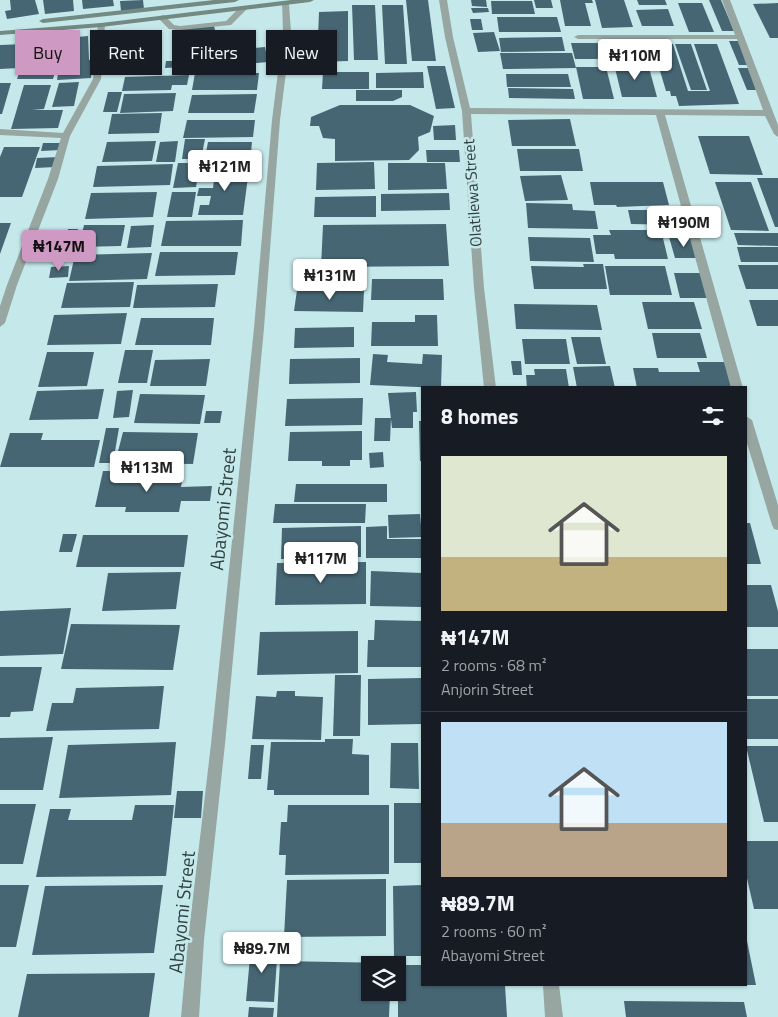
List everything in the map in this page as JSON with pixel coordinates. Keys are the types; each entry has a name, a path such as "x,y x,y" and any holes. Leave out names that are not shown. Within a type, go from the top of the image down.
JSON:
{"main road":[{"path":"0,25 234,0"},
{"path":"0,32 101,25 310,0"}],"street":[{"name":"Olatilewa Street","path":"443,0 449,37 466,111 479,288 490,386"},
{"path":"726,0 768,113 778,134"},
{"name":"Abayomi Street","path":"190,1017 196,940 218,744 259,328 276,120 287,32 285,4"},
{"path":"161,17 172,27 180,28 228,24 244,8"},
{"path":"0,322 12,285 53,179 66,136 97,79 101,25"},
{"path":"578,37 740,37"},
{"path":"466,111 768,113"},
{"path":"660,113 736,386"},
{"path":"0,132 66,136"},
{"path":"0,286 12,285"},
{"path":"747,427 751,453 778,525"},
{"path":"551,986 554,1017"}],"building":[{"path":"10,0 35,0 39,14 7,19 5,11 11,10"},
{"path":"43,0 73,0 74,11 45,14"},
{"path":"82,0 113,0 114,6 83,9"},
{"path":"143,0 144,9 121,11 120,1"},
{"path":"406,0 428,0 436,61 412,61"},
{"path":"471,0 486,0 487,7 472,6"},
{"path":"534,0 551,0 553,8 536,8"},
{"path":"560,0 592,0 593,3 585,3 591,26 565,26"},
{"path":"595,0 624,0 633,27 602,28"},
{"path":"637,0 665,0 667,5 639,5"},
{"path":"709,0 721,0 734,31 722,31"},
{"path":"491,1 532,1 535,14 492,14"},
{"path":"678,3 702,3 714,32 689,32"},
{"path":"778,3 778,38 770,38 753,4"},
{"path":"352,5 375,5 378,60 354,60"},
{"path":"382,5 403,5 407,64 385,64"},
{"path":"471,8 488,8 489,12 473,13"},
{"path":"668,9 674,26 642,26 636,10"},
{"path":"348,11 348,61 337,61 337,30 318,30 319,12"},
{"path":"497,17 557,17 561,32 499,32"},
{"path":"470,19 481,19 483,30 472,30"},
{"path":"214,26 215,30 173,30"},
{"path":"494,32 500,51 478,52 473,33"},
{"path":"88,36 91,78 57,80 58,75 80,75 80,37"},
{"path":"562,37 565,51 501,52 499,38"},
{"path":"729,41 739,41 749,65 739,65"},
{"path":"571,43 637,43 641,59 575,59"},
{"path":"15,44 15,68 0,69 0,45"},
{"path":"652,44 673,44 688,91 710,91 694,44 717,44 739,104 679,106 676,96 671,96 670,91 666,91"},
{"path":"675,44 691,44 707,90 691,90"},
{"path":"265,47 266,62 256,63 256,48"},
{"path":"500,53 572,53 576,68 503,69"},
{"path":"166,61 172,61 172,68 165,68"},
{"path":"614,64 648,64 657,97 622,97"},
{"path":"427,66 445,66 455,108 436,109"},
{"path":"576,67 606,67 614,99 583,99"},
{"path":"738,68 748,68 757,90 747,90"},
{"path":"337,72 369,72 369,89 322,89 323,75 337,75"},
{"path":"423,72 424,88 376,88 376,73"},
{"path":"256,73 259,73 257,90 192,90 195,75 256,75"},
{"path":"506,74 568,74 571,87 507,87"},
{"path":"18,75 54,75 53,79 17,79"},
{"path":"189,75 187,85 172,85 171,90 122,91 125,77"},
{"path":"79,82 74,106 52,107 59,83"},
{"path":"0,83 11,83 2,114 0,114"},
{"path":"24,85 51,85 44,109 32,110 63,110 58,128 11,129"},
{"path":"508,88 573,89 575,99 509,98"},
{"path":"356,90 402,90 402,97 393,101 356,101"},
{"path":"108,92 122,92 117,112 103,112"},
{"path":"176,93 173,111 120,113 124,94"},
{"path":"257,94 254,113 188,113 192,95"},
{"path":"340,105 410,105 434,116 430,132 418,137 419,150 409,160 335,161 335,139 323,138 319,126 310,126 311,117"},
{"path":"162,113 159,133 108,134 112,114"},
{"path":"570,119 576,146 512,146 508,120"},
{"path":"187,120 255,120 253,137 183,138"},
{"path":"455,125 456,140 434,140 433,126"},
{"path":"698,136 749,136 763,175 710,174"},
{"path":"185,139 205,139 201,159 182,159"},
{"path":"156,141 152,161 102,162 107,142"},
{"path":"178,141 175,162 156,162 160,142"},
{"path":"208,142 252,142 250,163 204,163"},
{"path":"43,143 63,143 61,150 41,151"},
{"path":"4,147 40,147 22,197 0,197 0,157"},
{"path":"517,149 579,149 583,171 520,171"},
{"path":"426,150 459,150 460,162 427,162"},
{"path":"59,157 56,167 35,168 37,158"},
{"path":"374,162 375,189 316,190 317,163"},
{"path":"178,163 200,163 196,187 173,188"},
{"path":"388,163 445,163 447,189 388,190"},
{"path":"173,164 170,185 93,187 97,166"},
{"path":"206,169 249,169 243,215 198,215 200,205 209,205 211,196 197,196 199,188 213,188 214,180 204,180"},
{"path":"561,175 568,200 525,201 520,176"},
{"path":"757,178 778,178 778,227 775,227"},
{"path":"590,182 663,182 669,205 617,207 616,205 594,205"},
{"path":"715,182 751,182 769,231 731,230"},
{"path":"157,192 153,217 85,219 91,193"},
{"path":"172,192 196,192 192,217 167,217"},
{"path":"449,193 450,210 381,211 381,194"},
{"path":"376,196 376,217 314,217 315,197"},
{"path":"526,203 572,204 573,210 595,211 598,229 528,228"},
{"path":"628,210 676,210 680,225 631,224"},
{"path":"243,220 241,246 161,246 166,221"},
{"path":"0,223 11,223 0,254"},
{"path":"446,224 449,266 321,267 323,225"},
{"path":"84,225 125,225 121,246 79,247"},
{"path":"154,225 151,247 127,248 131,226"},
{"path":"68,229 78,229 74,245 64,246"},
{"path":"609,230 661,230 668,259 615,259 614,254 596,254 593,235 611,235"},
{"path":"734,233 778,233 778,246 738,245"},
{"path":"528,237 590,238 594,262 530,261"},
{"path":"669,237 692,237 698,258 675,258"},
{"path":"737,247 778,247 778,262 741,262"},
{"path":"160,252 238,252 235,275 155,276"},
{"path":"152,253 147,279 69,281 75,255"},
{"path":"583,264 603,264 607,289 534,289 531,266 584,267"},
{"path":"738,265 778,265 778,289 746,289"},
{"path":"69,266 68,277 49,278 51,267"},
{"path":"605,266 665,266 672,295 610,295"},
{"path":"674,273 700,273 707,298 680,298"},
{"path":"372,279 443,279 444,300 371,300"},
{"path":"134,282 130,307 61,308 67,283"},
{"path":"218,284 215,307 133,308 137,285"},
{"path":"297,290 364,290 363,312 294,311"},
{"path":"749,300 778,300 778,326 757,326"},
{"path":"642,302 694,302 702,329 648,329"},
{"path":"514,304 597,305 602,330 516,329"},
{"path":"127,313 121,344 47,345 54,315"},
{"path":"415,315 437,315 438,346 371,346 372,322 415,322"},
{"path":"141,318 214,318 211,345 135,345"},
{"path":"354,327 354,347 294,348 295,328"},
{"path":"652,333 700,333 707,358 657,358"},
{"path":"571,337 600,337 606,364 577,364"},
{"path":"522,339 566,339 570,364 525,364"},
{"path":"125,350 153,350 147,383 118,383"},
{"path":"47,352 94,352 87,386 38,387"},
{"path":"373,354 388,355 387,362 422,364 423,354 442,355 441,386 370,385"},
{"path":"360,358 360,383 289,384 290,359"},
{"path":"210,359 206,386 150,386 155,360"},
{"path":"511,361 521,361 522,375 513,375"},
{"path":"697,362 726,362 732,386 637,386 633,368 658,368 659,372 700,372"},
{"path":"610,366 615,386 577,386 573,367"},
{"path":"534,369 566,369 569,386 527,386 526,375 535,375"},
{"path":"104,389 98,419 29,420 37,391"},
{"path":"133,390 129,417 113,418 117,391"},
{"path":"416,392 417,412 413,412 413,428 392,428 388,393"},
{"path":"140,394 205,395 200,424 134,423"},
{"path":"363,398 362,425 285,426 287,399"},
{"path":"206,411 222,411 220,423 204,423"},
{"path":"375,418 391,418 390,441 374,441"},
{"path":"419,421 421,421 421,461"},
{"path":"106,428 119,428 113,463 99,463"},
{"path":"362,431 362,460 350,460 350,466 322,466 322,461 288,461 290,432"},
{"path":"123,432 198,433 193,464 115,463"},
{"path":"10,433 43,433 41,440 100,440 94,467 0,467"},
{"path":"383,452 384,467 370,468 369,453"},
{"path":"103,471 133,471 132,476 183,476 181,487 212,486 210,501 181,501 179,512 125,512 126,507 95,507"},
{"path":"296,484 387,484 387,502 294,502"},
{"path":"275,504 366,504 365,523 273,523"},
{"path":"420,514 421,537 389,538 388,515"},
{"path":"747,523 750,523 761,564 747,564"},
{"path":"217,525 225,525 223,547 215,547"},
{"path":"361,526 361,557 281,559 282,528"},
{"path":"387,526 387,539 421,539 421,558 366,558 366,527"},
{"path":"63,534 77,534 72,552 59,552"},
{"path":"83,535 188,535 184,567 76,567"},
{"path":"366,562 366,604 275,605 277,563"},
{"path":"371,571 421,573 421,607 370,606"},
{"path":"181,572 176,609 102,611 108,573"},
{"path":"747,585 771,585 778,611 778,627 747,627"},
{"path":"71,608 63,654 0,656 0,611"},
{"path":"375,620 421,621 421,667 367,667 368,640 374,640"},
{"path":"71,624 180,625 173,670 61,669"},
{"path":"358,631 358,673 257,675 260,632"},
{"path":"747,649 778,649 778,696 747,696"},
{"path":"0,667 42,667 33,711 11,712 10,717 0,717"},
{"path":"335,675 361,675 360,736 333,736"},
{"path":"421,678 421,724 368,725 368,679"},
{"path":"164,686 159,729 46,731 52,703 73,703 76,688"},
{"path":"277,691 295,691 295,696 323,697 321,740 252,739 256,696 276,697"},
{"path":"747,699 778,699 778,739 747,739"},
{"path":"53,737 43,790 0,790 0,738"},
{"path":"325,739 353,739 352,754 369,755 369,795 274,795 274,790 267,790 271,742 325,742"},
{"path":"176,742 171,795 59,798 68,745"},
{"path":"391,743 418,743 419,789 390,788"},
{"path":"251,745 264,745 261,779 248,779"},
{"path":"747,746 778,746 778,822 764,822"},
{"path":"177,791 203,791 201,818 174,818"},
{"path":"394,803 421,803 421,863 394,863"},
{"path":"0,804 36,804 23,864 0,864"},
{"path":"135,805 174,805 166,876 36,877 50,809 71,809 68,820 132,820"},
{"path":"288,805 389,805 389,874 285,875 286,855 279,855 281,822 287,822"},
{"path":"747,841 778,841 778,909 754,909 747,878"},
{"path":"386,879 386,936 284,937 287,880"},
{"path":"0,885 29,885 16,947 0,947"},
{"path":"163,885 154,953 32,955 45,886"},
{"path":"421,885 421,956 394,956 393,886"},
{"path":"747,941 756,985 747,985"},
{"path":"251,946 278,946 274,1002 246,1001"},
{"path":"280,961 361,962 361,1001 390,1001 389,1017 277,1017"},
{"path":"406,965 421,965 421,986 505,986 507,1017 398,1017 398,1001 406,1001"},
{"path":"155,973 149,1017 18,1017 27,974"},
{"path":"624,1001 744,1002 747,1017 626,1017"},
{"path":"249,1007 274,1008 273,1017 248,1017"}]}
